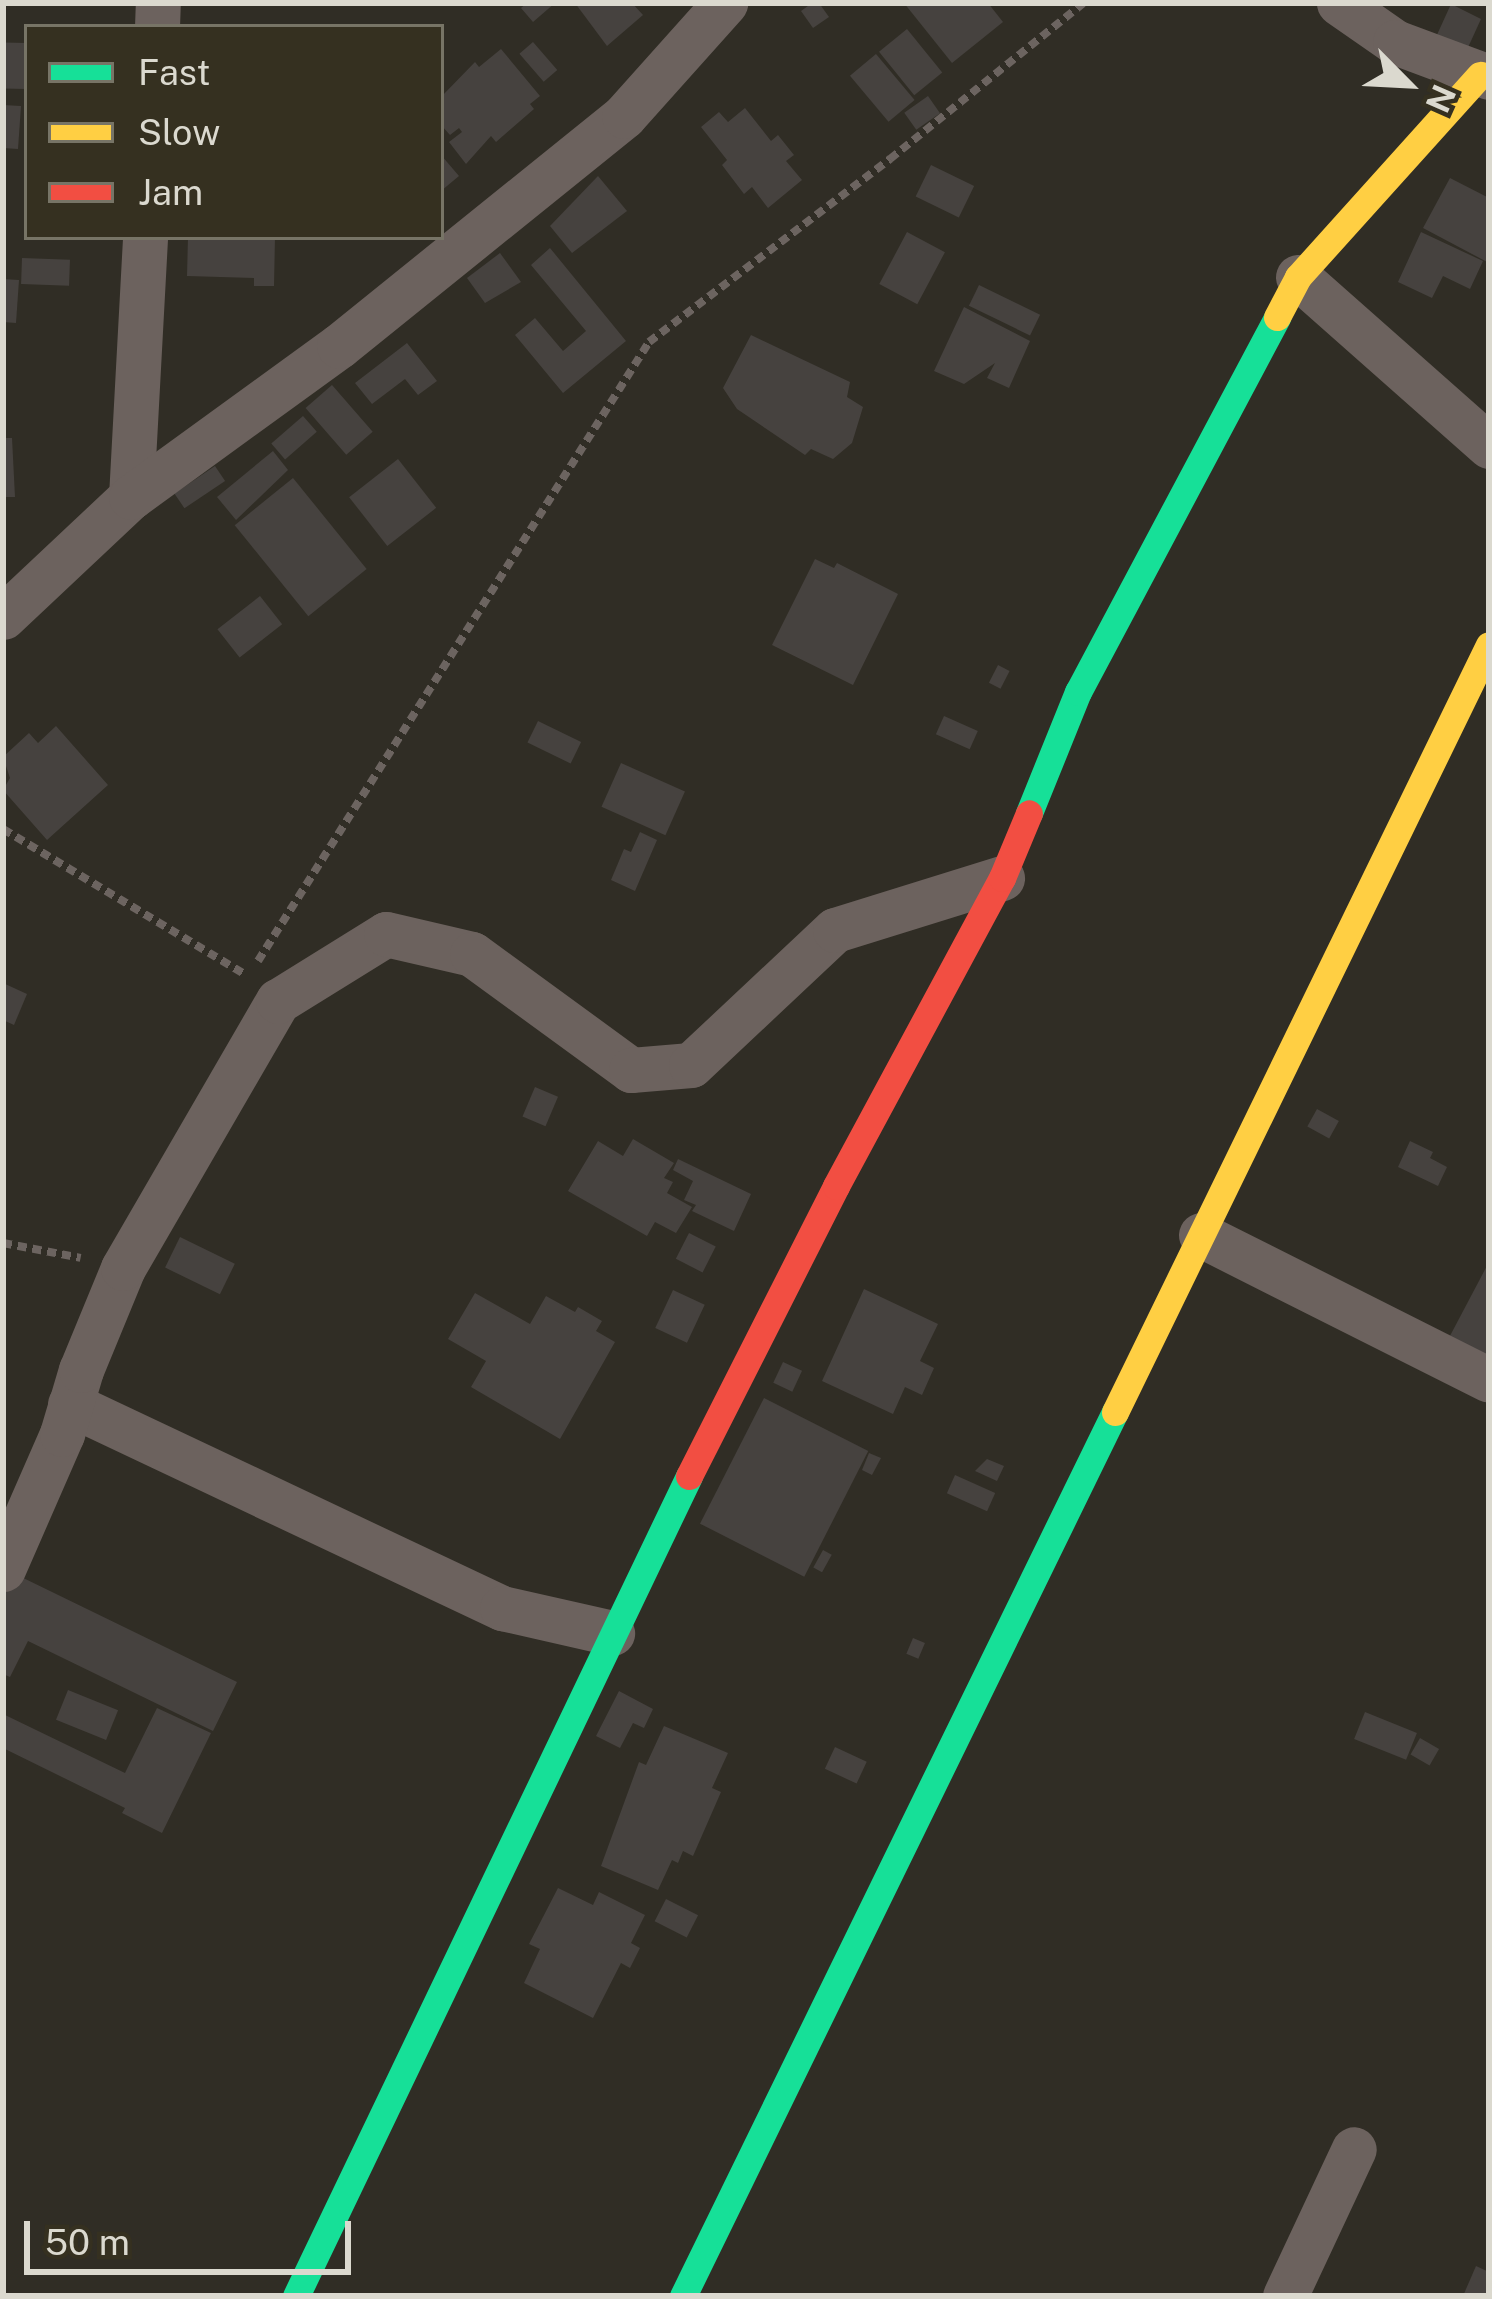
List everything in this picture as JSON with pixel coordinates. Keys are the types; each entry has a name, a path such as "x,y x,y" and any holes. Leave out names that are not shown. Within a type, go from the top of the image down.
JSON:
{"street":[{"path":"3,616 131,497 339,346 624,116 725,3"},
{"path":"296,2296 612,1633 836,1186 1002,878 1078,692 1298,277 1484,76 1395,42 1339,3"},
{"path":"131,497 146,240"},
{"path":"1298,277 1489,446"},
{"path":"682,2296 1489,645"},
{"path":"3,1568 123,1268 278,1001 386,934 472,954 631,1070 691,1065 835,929 1002,878"},
{"path":"1201,1235 1489,1380"},
{"path":"70,1404 502,1608 612,1633"},
{"path":"1285,2296 1354,2149"}],"path":[{"path":"3,829 249,976 649,342 890,159 1083,3"},
{"path":"3,1243 123,1268"}],"building":[{"path":"527,3 555,3 533,22 521,8"},
{"path":"575,3 632,3 643,15 607,46"},
{"path":"819,3 829,17 813,28 801,11"},
{"path":"904,3 988,3 1003,22 952,63"},
{"path":"1451,4 1481,19 1460,65 1436,37"},
{"path":"907,29 942,73 914,95 879,52"},
{"path":"533,42 557,70 544,82 519,54"},
{"path":"3,43 24,43 24,89 3,89"},
{"path":"501,49 540,96 530,104 534,109 496,142 491,136 466,164 449,142 462,132 459,128 450,135 444,128 444,94 475,62 479,67"},
{"path":"876,54 915,100 889,122 850,76"},
{"path":"928,96 940,113 916,130 904,113"},
{"path":"3,105 21,106 18,149 3,148"},
{"path":"745,108 771,141 778,135 794,155 786,161 802,180 768,208 752,187 744,194 722,165 727,160 701,127 719,112 728,122"},
{"path":"444,158 459,176 444,188"},
{"path":"931,165 974,186 959,217 916,196"},
{"path":"598,176 627,211 572,253 550,226"},
{"path":"1450,178 1489,198 1489,263 1423,228"},
{"path":"907,232 945,252 917,304 879,284"},
{"path":"1421,232 1483,261 1470,289 1443,276 1432,298 1398,282"},
{"path":"188,240 275,240 274,286 254,286 254,278 187,276"},
{"path":"550,248 626,341 563,393 515,335 535,318 563,351 586,331 531,265"},
{"path":"500,253 521,282 485,303 467,278"},
{"path":"22,258 70,260 69,286 21,284"},
{"path":"3,279 19,280 16,323 3,322"},
{"path":"979,285 1040,315 1030,335 969,306"},
{"path":"964,307 1030,341 1009,388 987,378 995,363 964,384 934,371"},
{"path":"751,335 850,382 847,397 863,407 852,443 833,459 811,449 805,455 737,409 723,388"},
{"path":"407,343 437,381 418,395 405,379 372,404 355,383"},
{"path":"332,385 373,432 346,455 306,408"},
{"path":"303,416 317,432 285,459 271,444"},
{"path":"3,438 12,438 15,497 3,497"},
{"path":"273,451 288,470 236,520 217,497"},
{"path":"398,459 436,508 387,546 349,497"},
{"path":"215,466 225,481 184,508 174,493"},
{"path":"293,478 367,569 308,616 235,525"},
{"path":"815,559 834,568 837,563 898,594 853,685 772,645"},
{"path":"260,596 282,624 240,658 217,629"},
{"path":"998,665 1010,671 1001,689 989,683"},
{"path":"944,716 978,731 970,749 936,734"},
{"path":"538,721 581,742 571,764 527,743"},
{"path":"56,726 108,785 47,840 3,790 10,778 3,757 29,733 38,743"},
{"path":"621,763 685,791 665,835 601,807"},
{"path":"640,832 657,840 635,891 611,880 624,849 631,852"},
{"path":"3,983 27,994 14,1025 3,1020"},
{"path":"535,1087 558,1097 546,1126 522,1116"},
{"path":"1317,1109 1339,1121 1329,1139 1307,1126"},
{"path":"633,1139 674,1163 664,1178 673,1182 667,1193 692,1207 676,1233 655,1222 647,1236 568,1191 598,1141 623,1156"},
{"path":"1410,1141 1433,1152 1430,1158 1447,1167 1438,1186 1398,1167"},
{"path":"678,1159 751,1194 734,1231 692,1211 696,1205 684,1200 693,1181 673,1170"},
{"path":"689,1233 716,1247 703,1272 676,1259"},
{"path":"180,1237 235,1264 220,1294 165,1268"},
{"path":"1489,1262 1489,1376 1442,1351"},
{"path":"864,1289 938,1324 920,1361 934,1368 922,1395 905,1387 893,1414 822,1381"},
{"path":"673,1290 705,1305 687,1343 655,1328"},
{"path":"475,1293 530,1324 546,1296 575,1312 578,1307 602,1321 596,1331 615,1342 560,1439 471,1387 486,1361 448,1339"},
{"path":"783,1362 802,1371 792,1392 773,1383"},
{"path":"764,1398 868,1451 804,1577 700,1524"},
{"path":"869,1453 881,1458 872,1475 862,1470"},
{"path":"987,1459 1004,1466 997,1481 975,1471"},
{"path":"955,1475 995,1493 987,1511 947,1493"},
{"path":"823,1550 832,1555 822,1572 813,1567"},
{"path":"13,1573 237,1682 213,1731 28,1641 10,1677 3,1674 3,1592"},
{"path":"913,1638 925,1643 918,1659 906,1654"},
{"path":"68,1690 118,1710 106,1740 56,1720"},
{"path":"619,1691 653,1709 644,1728 633,1723 620,1748 596,1736"},
{"path":"157,1708 211,1733 162,1833 122,1813 125,1808 3,1748 3,1714 125,1773"},
{"path":"1365,1712 1417,1733 1406,1760 1354,1739"},
{"path":"664,1726 728,1753 712,1788 721,1792 693,1856 683,1851 678,1863 672,1860 658,1890 601,1866 639,1762 646,1765"},
{"path":"1420,1738 1439,1749 1430,1765 1410,1754"},
{"path":"835,1747 867,1762 857,1784 825,1769"},
{"path":"558,1888 593,1905 599,1892 645,1915 631,1943 640,1948 630,1968 621,1963 593,2018 524,1983 540,1949 529,1944"},
{"path":"666,1899 698,1915 687,1938 655,1921"},
{"path":"1476,2266 1489,2272 1489,2296 1463,2296"}],"traffic: fast":[{"path":"1029,813 1078,692 1277,317"},
{"path":"683,2296 1115,1412"},
{"path":"296,2296 689,1476"}],"traffic: slow":[{"path":"1277,317 1298,277 1480,75"},
{"path":"1115,1412 1489,645"}],"traffic: jam":[{"path":"689,1476 836,1186 1002,878 1029,813"}]}
